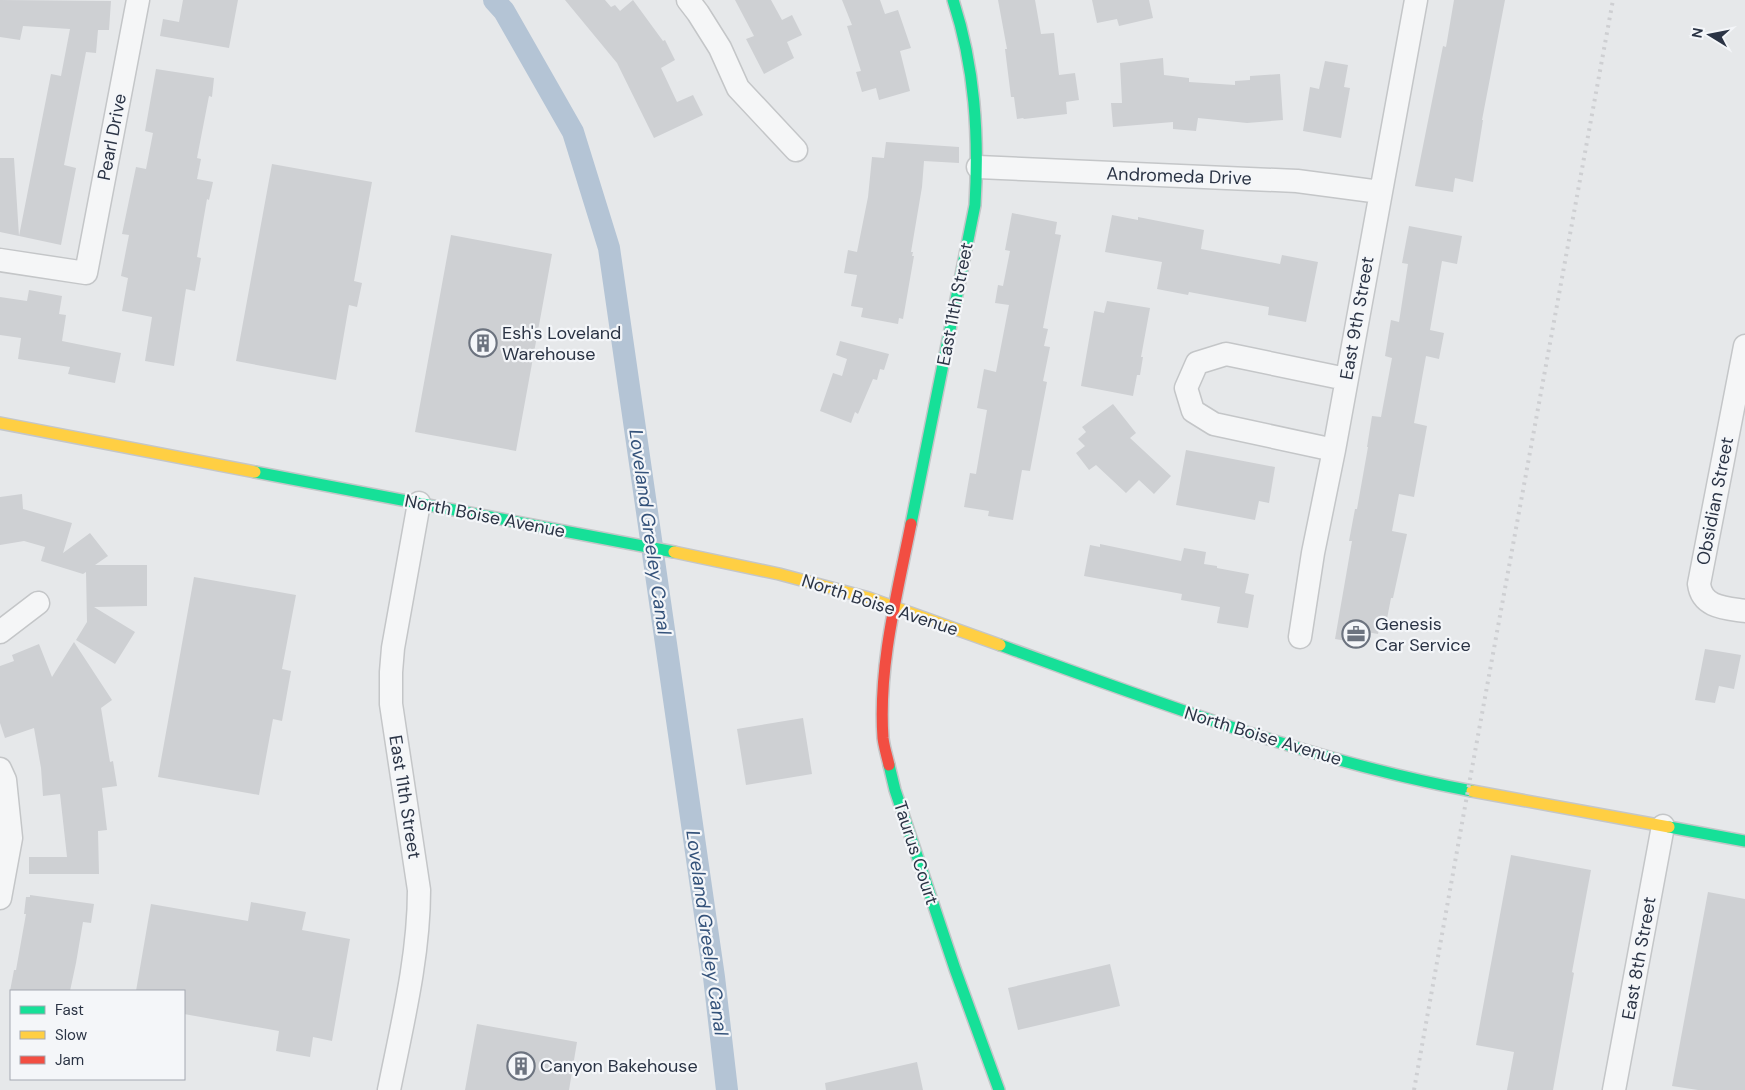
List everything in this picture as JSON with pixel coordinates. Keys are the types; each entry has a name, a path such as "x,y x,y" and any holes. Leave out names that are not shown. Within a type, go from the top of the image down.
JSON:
{"street":[{"name":"Pearl Drive","path":"0,260 86,273 138,0"},
{"path":"688,0 720,48 738,88 796,150"},
{"name":"East 11th Street","path":"894,607 975,206 978,167 976,118 970,67 960,19 953,0"},
{"name":"East 9th Street","path":"1300,637 1416,0"},
{"name":"Andromeda Drive","path":"978,167 1296,181 1380,192"},
{"name":"Obsidian Street","path":"1745,346 1741,388 1699,584 1703,598 1714,605 1745,611"},
{"path":"1334,450 1214,424 1193,411 1186,388 1198,363 1226,354 1346,379"},
{"name":"North Boise Avenue","path":"0,422 687,554 825,586 894,607 1202,718 1337,760 1468,790 1745,841"},
{"name":"East 11th Street","path":"389,1090 409,985 419,911 419,890 391,704 393,648 419,503"},
{"path":"0,632 38,603"},
{"name":"Taurus Court","path":"894,607 883,683 883,740 895,790 955,969 999,1090"},
{"path":"0,769 5,780 11,838 0,898"},
{"name":"East 8th Street","path":"1614,1090 1663,826"}],"building":[{"path":"0,0 111,1 109,30 98,30 96,53 86,52 64,165 76,168 61,245 19,236 51,74 61,76 70,29 23,26 20,40 0,37"},
{"path":"183,0 238,0 229,48 160,36 163,19 179,22"},
{"path":"565,0 605,0 611,7 615,5 620,11 633,0 663,41 665,40 675,60 661,68 677,102 693,95 703,115 654,138 617,63"},
{"path":"735,0 771,0 782,20 792,15 802,35 787,42 794,58 764,74 746,39 754,36"},
{"path":"842,0 880,0 885,14 898,10 911,48 900,51 910,91 879,100 876,88 862,92 856,72 861,71 847,26 852,25"},
{"path":"998,0 1035,0 1041,34 1054,33 1059,75 1075,73 1079,100 1066,102 1067,114 1017,119 1014,97 1011,97 1005,49 1007,49"},
{"path":"1092,0 1149,0 1153,18 1119,26 1117,19 1097,23"},
{"path":"1454,0 1505,0 1482,120 1473,182 1455,178 1453,192 1415,186 1443,46 1446,47"},
{"path":"1163,58 1164,75 1189,78 1189,82 1235,85 1235,81 1250,80 1250,76 1280,74 1283,120 1247,123 1198,118 1196,131 1173,129 1173,122 1113,127 1111,103 1122,103 1120,63"},
{"path":"1325,61 1348,65 1344,87 1350,88 1341,138 1303,131 1310,87 1319,89"},
{"path":"156,69 214,78 212,97 209,96 197,158 201,159 197,179 213,182 209,200 207,199 197,257 201,258 195,291 186,289 174,366 145,361 152,317 122,311 128,278 121,276 129,235 122,234 136,167 146,169 153,133 145,131"},
{"path":"886,142 959,147 959,163 924,161 922,187 911,252 913,252 912,256 914,256 903,319 899,318 898,324 861,317 863,308 851,306 857,275 844,273 848,250 857,252 868,197 872,157 884,158"},
{"path":"0,158 14,158 19,236 0,232"},
{"path":"272,164 372,182 354,281 362,283 357,307 349,305 336,380 236,361"},
{"path":"1012,213 1057,222 1055,234 1061,235 1043,328 1048,329 1044,346 1050,347 1043,381 1047,382 1030,471 1022,470 1013,520 988,516 989,511 964,507 970,473 976,474 987,410 977,408 984,369 996,372 1009,305 995,303 998,285 1003,286 1010,251 1005,250"},
{"path":"1112,215 1138,220 1138,217 1204,230 1201,249 1280,264 1282,255 1318,262 1306,322 1268,315 1269,307 1189,292 1188,295 1157,289 1162,262 1105,252"},
{"path":"1409,226 1462,236 1457,264 1442,261 1430,330 1444,333 1439,359 1426,356 1414,423 1427,426 1414,497 1399,494 1392,531 1407,534 1393,598 1391,598 1386,624 1380,623 1378,634 1361,631 1359,643 1335,639 1352,541 1349,541 1355,509 1357,509 1372,416 1381,417 1392,358 1385,356 1391,320 1399,322 1408,264 1402,263"},
{"name":"Esh's Loveland Warehouse","path":"451,235 552,254 516,451 415,432"},
{"path":"29,290 62,296 59,314 66,315 62,341 121,353 115,383 68,374 70,367 18,359 21,338 0,335 0,297 27,301"},
{"path":"1107,301 1150,308 1141,357 1143,357 1140,375 1137,375 1133,396 1081,386 1094,311 1104,313"},
{"path":"840,341 889,354 884,370 880,369 877,380 873,379 858,414 855,412 851,423 820,411 833,373 842,376 847,359 836,355"},
{"path":"1113,404 1136,433 1130,438 1171,476 1154,494 1139,480 1126,493 1096,465 1089,470 1076,453 1085,446 1078,439 1086,432 1082,427"},
{"path":"1186,450 1275,467 1269,503 1259,501 1255,520 1176,505"},
{"path":"22,494 23,509 72,523 63,553 90,533 108,556 95,565 147,565 147,606 94,607 135,632 115,664 76,640 87,622 86,572 83,574 41,561 45,547 24,541 0,545 0,497"},
{"path":"1100,544 1181,561 1184,548 1206,552 1204,564 1249,574 1245,593 1254,595 1248,628 1217,623 1220,607 1181,600 1182,594 1084,576 1090,545 1100,547"},
{"path":"194,577 296,595 282,669 291,671 282,721 273,719 259,795 158,777"},
{"path":"74,642 112,700 101,708 110,762 113,761 117,786 102,788 107,830 98,831 99,874 29,874 29,857 67,857 60,794 43,796 41,768 34,728 5,738 0,723 0,666 14,661 12,655 39,644 52,677"},
{"path":"1705,649 1741,655 1734,689 1719,686 1715,703 1695,700"},
{"path":"803,718 812,774 746,785 737,729"},
{"path":"1511,855 1591,870 1553,1090 1507,1090 1514,1052 1476,1045"},
{"path":"1708,892 1745,899 1745,1090 1698,1090 1672,1086"},
{"path":"30,895 94,904 91,923 83,922 70,990 10,990 14,970 16,970 26,914 24,914 26,897 30,897"},
{"path":"251,902 306,912 302,930 350,939 332,1041 313,1037 310,1057 276,1051 279,1031 185,1014 185,990 136,990 151,904 248,921"},
{"path":"1110,964 1120,1006 1018,1030 1008,988"},
{"name":"Canyon Bakehouse","path":"477,1024 577,1042 569,1090 465,1090"},
{"path":"917,1062 923,1090 826,1090 825,1083"}],"waterway":[{"name":"Loveland Greeley Canal","path":"494,0 504,11 573,132 609,248 714,977 727,1090"}],"railway":[{"path":"1414,1090 1613,0"}],"traffic: fast":[{"path":"911,524 975,205 976,127 974,101 966,50 953,0"},
{"path":"255,472 674,552"},
{"path":"1000,645 1233,728 1352,763 1472,791"},
{"path":"889,765 895,790 955,969 999,1090"},
{"path":"1669,827 1745,841"}],"traffic: slow":[{"path":"0,423 255,472"},
{"path":"674,552 779,574 869,598 1000,645"},
{"path":"1472,791 1669,827"}],"traffic: jam":[{"path":"889,765 883,738 883,684 890,631 911,524"}],"place":[{"name":"Esh's Loveland Warehouse","path":"483,343"},
{"name":"Genesis Car Service","path":"1356,634"},
{"name":"Canyon Bakehouse","path":"521,1066"}]}
